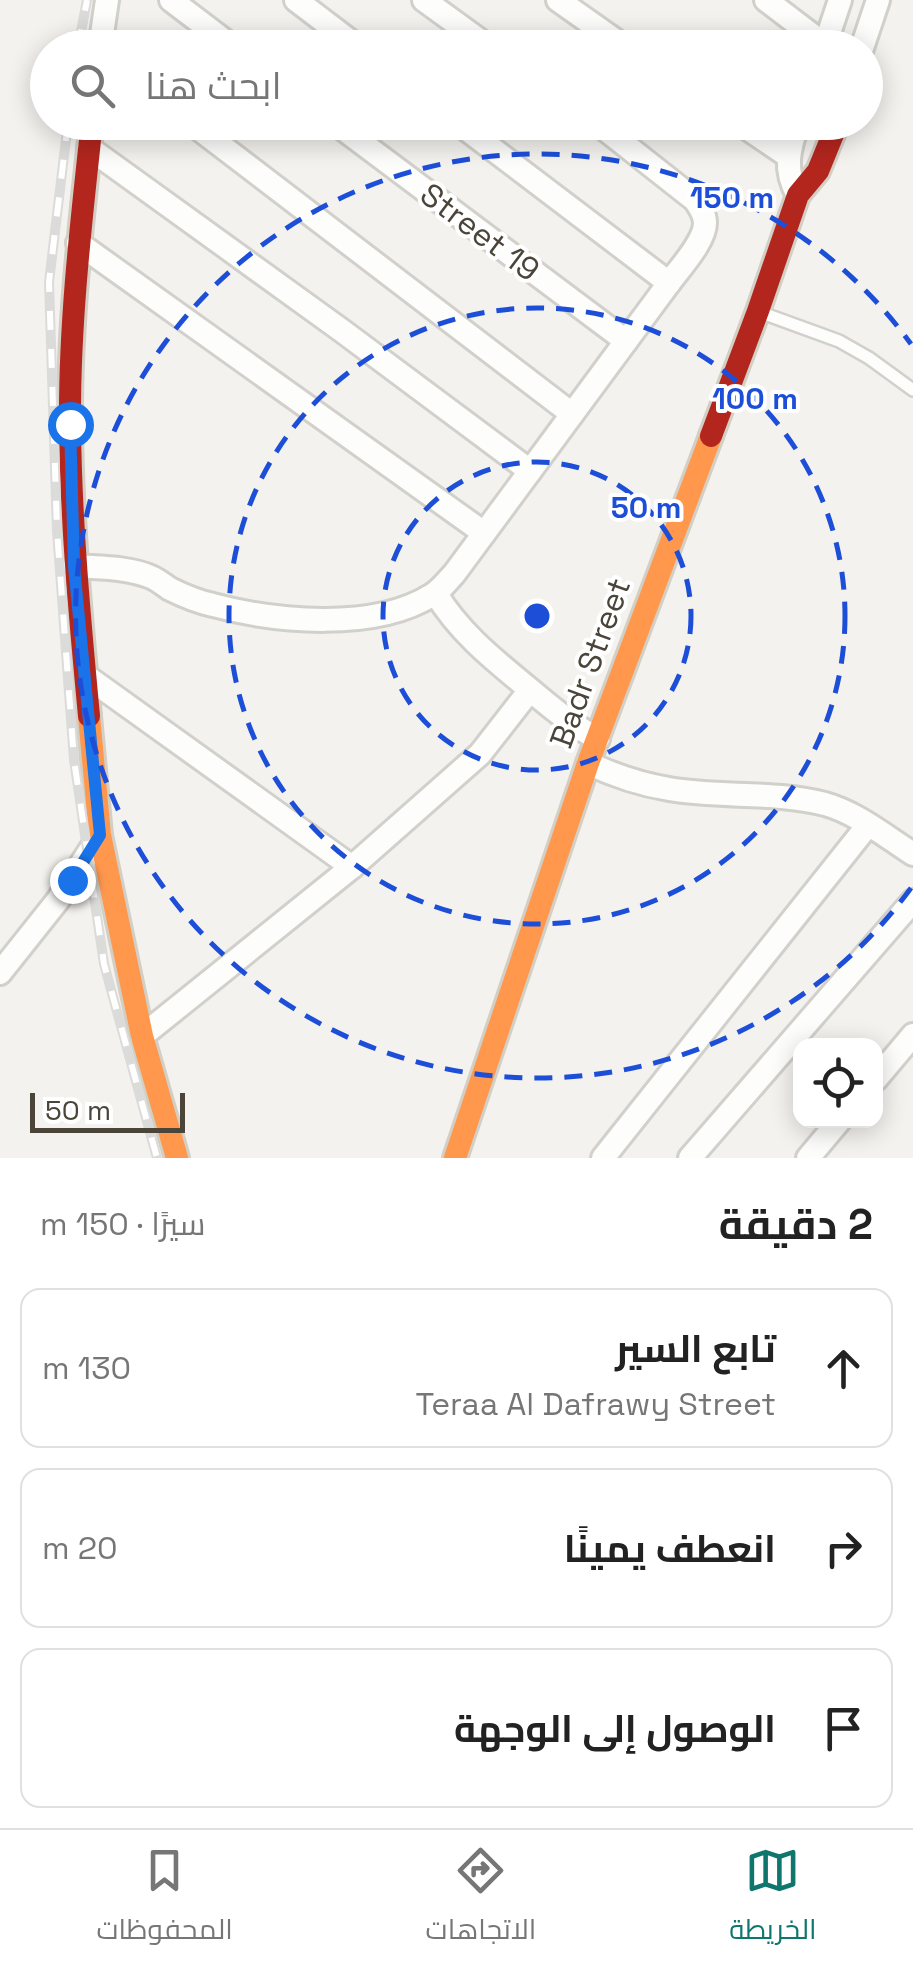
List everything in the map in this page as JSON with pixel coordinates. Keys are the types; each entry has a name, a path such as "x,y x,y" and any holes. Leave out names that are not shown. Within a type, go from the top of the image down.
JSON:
{"street":[{"path":"103,30 108,0"},
{"path":"171,0 210,30"},
{"path":"296,0 335,30"},
{"path":"424,0 465,30"},
{"path":"558,0 600,30"},
{"path":"766,0 804,30"},
{"path":"830,30 840,0"},
{"path":"868,30 878,0"},
{"path":"91,140 78,243 70,424 74,566 100,835 142,1036 178,1158"},
{"path":"214,140 572,414"},
{"name":"Street 19","path":"358,140 626,341"},
{"path":"482,140 670,282"},
{"path":"74,566 149,576 216,606 282,617 366,617 436,594 702,236 703,214 695,200 619,140"},
{"path":"764,140 788,156"},
{"path":"793,140 789,171 798,195"},
{"name":"Badr Street","path":"455,1158 588,763 798,195 823,165 832,140"},
{"path":"90,148 530,471"},
{"path":"78,243 484,533"},
{"path":"436,594 470,638 563,718 598,738"},
{"path":"86,676 352,867"},
{"path":"142,1036 352,867 480,754 530,690"},
{"path":"588,763 625,780 672,790 825,804 851,814 912,852"},
{"path":"604,1158 868,825"},
{"path":"0,973 58,900 100,835"},
{"path":"690,1158 913,902"},
{"path":"883,1071 913,1035"},
{"path":"808,1158 833,1128"}],"lane":[{"path":"758,311 839,341 913,390"}],"railway":[{"path":"81,30 87,0"},
{"path":"66,140 49,282 57,531 74,760 104,964 157,1158"}],"traffic: slow":[{"path":"455,1158 588,763 711,436"},
{"path":"89,716 100,835 142,1036 177,1158"}],"traffic: jam":[{"path":"89,716 74,536 70,389 90,140"},
{"path":"711,436 798,195 818,171 831,140"}],"route":[{"path":"70,424 74,566 100,835 72,880"}]}
